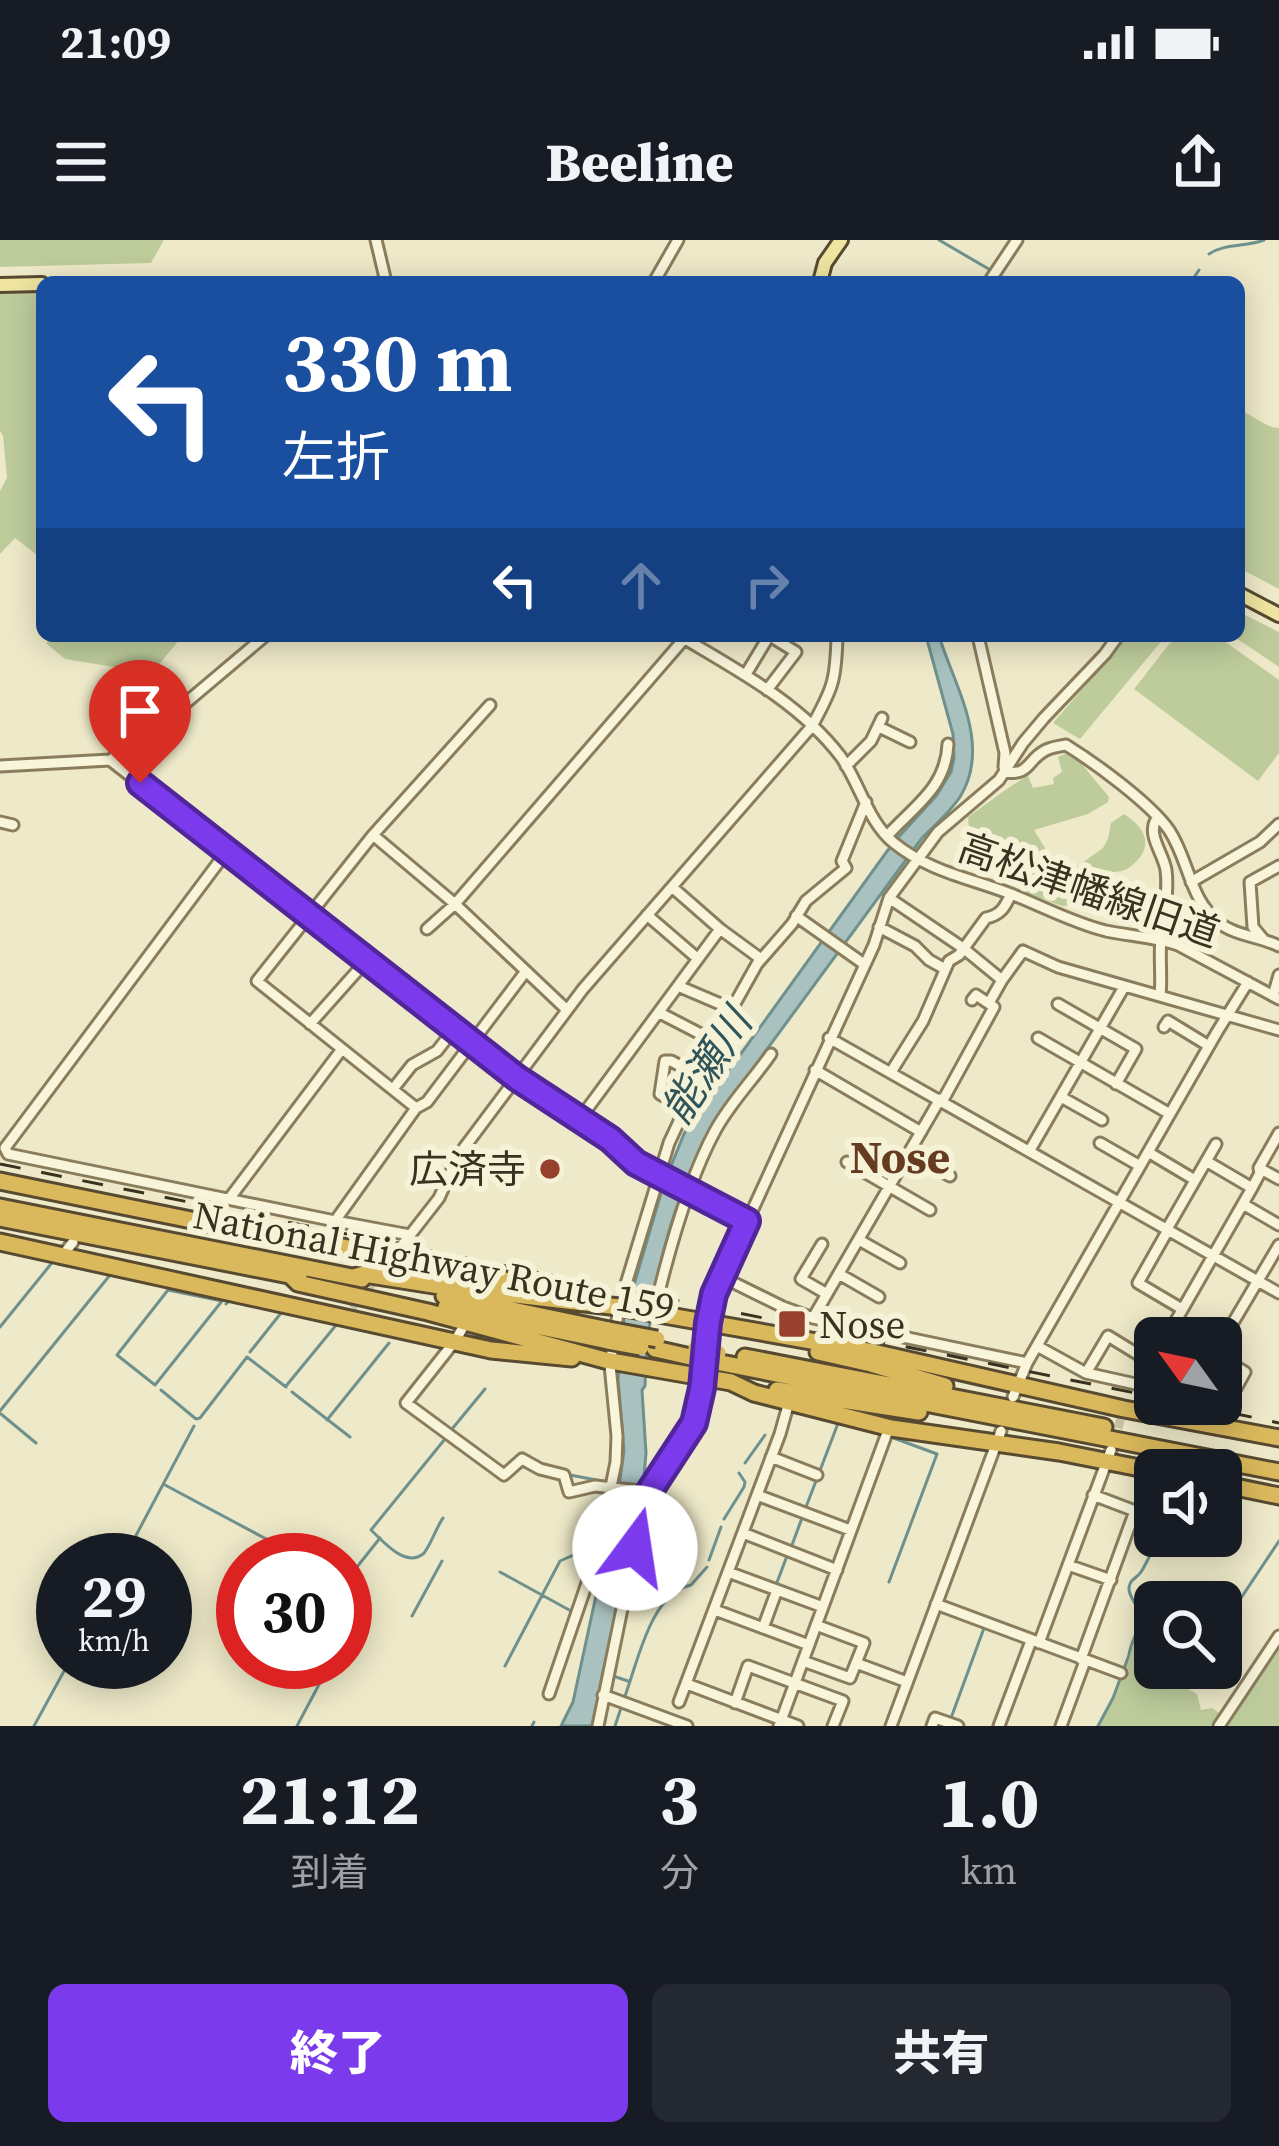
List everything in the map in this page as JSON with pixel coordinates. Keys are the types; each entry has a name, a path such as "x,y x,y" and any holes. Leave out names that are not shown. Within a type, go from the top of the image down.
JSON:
{"highway":[{"path":"0,1181 207,1228 619,1307"},
{"name":"National Highway Route 159","path":"0,1207 354,1277 608,1336"},
{"name":"National Highway Route 159","path":"0,1218 1279,1463"},
{"path":"0,1242 67,1249 172,1278 459,1335 531,1356 609,1361"},
{"path":"354,1277 364,1274 619,1307 873,1352 1016,1391 1123,1413 1279,1438"},
{"path":"291,1276 298,1283 609,1361 936,1414 1017,1420"},
{"path":"715,1324 988,1398 1069,1415 1073,1421"},
{"name":"National Highway Route 159","path":"717,1357 1279,1472"},
{"path":"731,1382 754,1393 892,1427 999,1437 1109,1455 1134,1464"},
{"path":"1242,1488 1279,1496"}],"main road":[{"path":"822,276 841,240"},
{"path":"0,285 36,284"},
{"path":"1245,597 1279,615"}],"street":[{"path":"376,240 385,276"},
{"path":"657,276 677,240"},
{"path":"993,276 1017,240"},
{"path":"0,766 112,759 258,642"},
{"path":"427,929 455,904 678,642"},
{"name":"高松津幡線旧道","path":"691,642 746,674 812,726 846,766 888,838 915,858 954,877 1104,930 1178,945 1276,998"},
{"path":"746,674 765,642"},
{"path":"767,689 796,652 779,642"},
{"path":"390,1261 439,1198 458,1156 567,1010 812,726 832,690 837,642"},
{"path":"979,642 1005,753 1004,772"},
{"path":"598,1726 647,1492 694,1423 715,1324 714,1294 864,964 889,898 915,858 938,832 1000,781 1044,718 1114,642"},
{"path":"416,1108 257,981 373,835 490,705"},
{"path":"112,759 131,713 173,713"},
{"path":"846,766 865,749 880,722 910,742"},
{"path":"888,838 933,791 945,769 948,744"},
{"path":"1004,772 1016,774 1049,748 1066,745 1158,817 1169,830 1199,902 1222,926 1279,946"},
{"path":"112,759 517,1078 610,1139 636,1163 747,1221"},
{"path":"626,1283 684,1108 716,1042 760,959 806,901 846,868 842,861 866,802"},
{"path":"1158,817 1151,829 1163,855 1167,880 1160,996"},
{"path":"0,822 13,825"},
{"path":"1191,882 1260,842 1279,824"},
{"path":"373,835 455,904 567,1010"},
{"path":"227,851 5,1148 8,1154 410,1234"},
{"path":"1263,939 1253,927 1250,882 1279,866"},
{"path":"672,887 760,959"},
{"path":"891,1072 923,1021 949,961 959,955 986,918 1005,908 1011,894"},
{"path":"889,898 1002,980"},
{"path":"647,915 697,958"},
{"path":"796,916 864,964"},
{"path":"879,927 945,969"},
{"path":"579,1120 720,929"},
{"path":"989,1004 1023,951 1058,967 1279,1030"},
{"path":"310,1024 367,960"},
{"path":"335,1221 416,1108 427,1102 526,971"},
{"path":"1276,998 1279,975"},
{"path":"1016,1391 1037,1346 1248,982"},
{"path":"678,986 732,1010"},
{"path":"1030,1150 1124,987"},
{"path":"813,1318 994,1007 976,994 972,1000"},
{"path":"1058,1004 1136,1049 1116,1084"},
{"path":"660,1013 716,1042"},
{"path":"1164,1028 1168,1021 1209,1046"},
{"path":"393,1089 412,1065 436,1051 454,1029"},
{"path":"830,1038 1279,1293"},
{"path":"1037,1038 1170,1114"},
{"path":"229,1199 342,1049"},
{"path":"659,1292 705,1151 771,1054"},
{"path":"684,1108 660,1094 665,1061 700,1076"},
{"path":"815,1070 920,1132"},
{"path":"1061,1097 1102,1120"},
{"path":"870,1119 877,1107"},
{"path":"1178,1317 1279,1133"},
{"path":"1100,1143 1140,1166"},
{"path":"1182,1309 1138,1283 1216,1144"},
{"path":"909,1152 950,1176"},
{"path":"1148,1152 1195,1180"},
{"path":"1206,1161 1252,1188"},
{"path":"848,1162 930,1210"},
{"path":"1259,1168 1279,1179"},
{"path":"92,1216 106,1204"},
{"path":"1243,1204 1279,1225"},
{"path":"859,1240 900,1263"},
{"path":"822,1244 801,1279 827,1294"},
{"path":"1236,1317 1279,1245"},
{"path":"172,1278 184,1262"},
{"path":"839,1274 879,1297"},
{"path":"722,1276 813,1318 1027,1364"},
{"path":"549,1694 598,1551 613,1486 617,1436 609,1361 619,1307"},
{"path":"459,1335 406,1403 505,1475 522,1459 564,1475 569,1492 596,1486 647,1492"},
{"path":"1086,1373 1108,1336 1134,1350"},
{"path":"1037,1346 1086,1373 1134,1384"},
{"path":"680,1702 789,1402"},
{"path":"780,1723 892,1427"},
{"path":"891,1726 999,1437"},
{"path":"999,1726 1109,1455"},
{"path":"771,1457 817,1475"},
{"path":"757,1495 850,1529"},
{"path":"1061,1726 1136,1511 1093,1495"},
{"path":"742,1533 837,1570"},
{"path":"1068,1565 1111,1580"},
{"path":"728,1572 823,1607"},
{"path":"763,1628 777,1590"},
{"path":"936,1604 1121,1673"},
{"path":"715,1610 809,1645"},
{"path":"816,1625 864,1643"},
{"path":"803,1661 850,1678 870,1627"},
{"path":"1219,1726 1279,1636"},
{"path":"856,1664 907,1682"},
{"path":"735,1703 748,1666 843,1701 833,1726"},
{"path":"686,1684 798,1726"},
{"path":"603,1695 687,1726"},
{"path":"932,1726 935,1718 958,1726"}],"green space":[{"path":"0,240 164,240 151,263 0,267"},
{"path":"36,288 36,554 15,538 0,554 0,491 7,478 0,431 0,289"},
{"path":"1245,413 1279,428 1279,589 1245,571"},
{"path":"1245,615 1279,632 1279,667 1242,642"},
{"path":"178,642 152,673 65,659 46,643"},
{"path":"1123,642 1161,642 1080,739 1053,723"},
{"path":"1225,642 1279,680 1279,753 1258,781 1134,689 1170,643"},
{"path":"1067,753 1109,797 1088,814 1034,830 1048,853 1052,874 1068,873 1103,848 1111,823 1124,814 1143,833 1145,846 1126,869 1088,877 1067,906 1062,906 1024,892 1007,853 986,866 965,858 970,843 968,817 1028,776 1033,788 1054,784 1053,778 1062,772 1058,757"},
{"path":"1133,1641 1134,1689 1188,1689 1197,1694 1201,1710 1212,1708 1222,1715 1215,1726 1099,1726"},
{"path":"1279,1643 1279,1726 1224,1726"}],"water":[{"path":"928,642 941,642 968,716 972,737 969,777 956,803 922,838 718,1116 687,1179 657,1281 642,1390 644,1477 592,1726 561,1726 573,1702 618,1494 624,1451 618,1379 624,1319 664,1183 701,1104 893,843 936,796 951,772 953,734"}],"waterway":[{"path":"939,240 1001,276"},
{"path":"1209,254 1264,240"},
{"path":"1195,276 1199,270"},
{"path":"0,1327 51,1264"},
{"path":"58,1264 160,1285"},
{"path":"0,1411 110,1275"},
{"path":"168,1290 222,1301 155,1385 117,1355 168,1290"},
{"path":"226,1304 254,1305"},
{"path":"250,1352 281,1313"},
{"path":"286,1386 337,1324"},
{"path":"327,1420 389,1343"},
{"path":"196,1419 247,1357 286,1387"},
{"path":"452,1429 485,1389"},
{"path":"161,1390 196,1419"},
{"path":"292,1392 350,1437"},
{"path":"1,1414 36,1443"},
{"path":"137,1533 194,1426"},
{"path":"806,1507 837,1426"},
{"path":"745,1463 765,1435"},
{"path":"889,1582 937,1454 891,1437"},
{"path":"443,1518 423,1554 416,1557 395,1551 371,1530 445,1439"},
{"path":"570,1475 607,1482 612,1454"},
{"path":"724,1519 744,1487 739,1473"},
{"path":"165,1485 255,1533"},
{"path":"792,1545 802,1518"},
{"path":"709,1560 721,1527"},
{"path":"372,1548 380,1538"},
{"path":"1242,1596 1279,1541"},
{"path":"505,1666 560,1561 594,1546"},
{"path":"776,1585 787,1556"},
{"path":"1036,1639 1066,1557"},
{"path":"1098,1726 1139,1626 1130,1585 1149,1557"},
{"path":"412,1616 442,1561"},
{"path":"625,1696 656,1614 707,1567"},
{"path":"500,1572 571,1611"},
{"path":"951,1718 984,1628"},
{"path":"613,1676 628,1681"},
{"path":"34,1726 54,1689"},
{"path":"297,1726 317,1689"},
{"path":"615,1726 621,1708"},
{"path":"532,1726 534,1722"}],"tunnel":[{"path":"352,1308 379,1275"},
{"path":"1114,1441 1121,1418"}],"railway":[{"path":"0,1164 1134,1393"},
{"path":"1242,1415 1279,1423"}],"place":[{"name":"広済寺","path":"550,1169"},
{"name":"Nose","path":"792,1324"}],"district":[{"name":"Nose","path":"900,1157"}],"route":[{"path":"140,783 517,1078 610,1139 636,1163 747,1221 714,1294 694,1423 649,1492 635,1548"}],"water label":[{"name":"能瀬川","path":"706,1066"}]}
